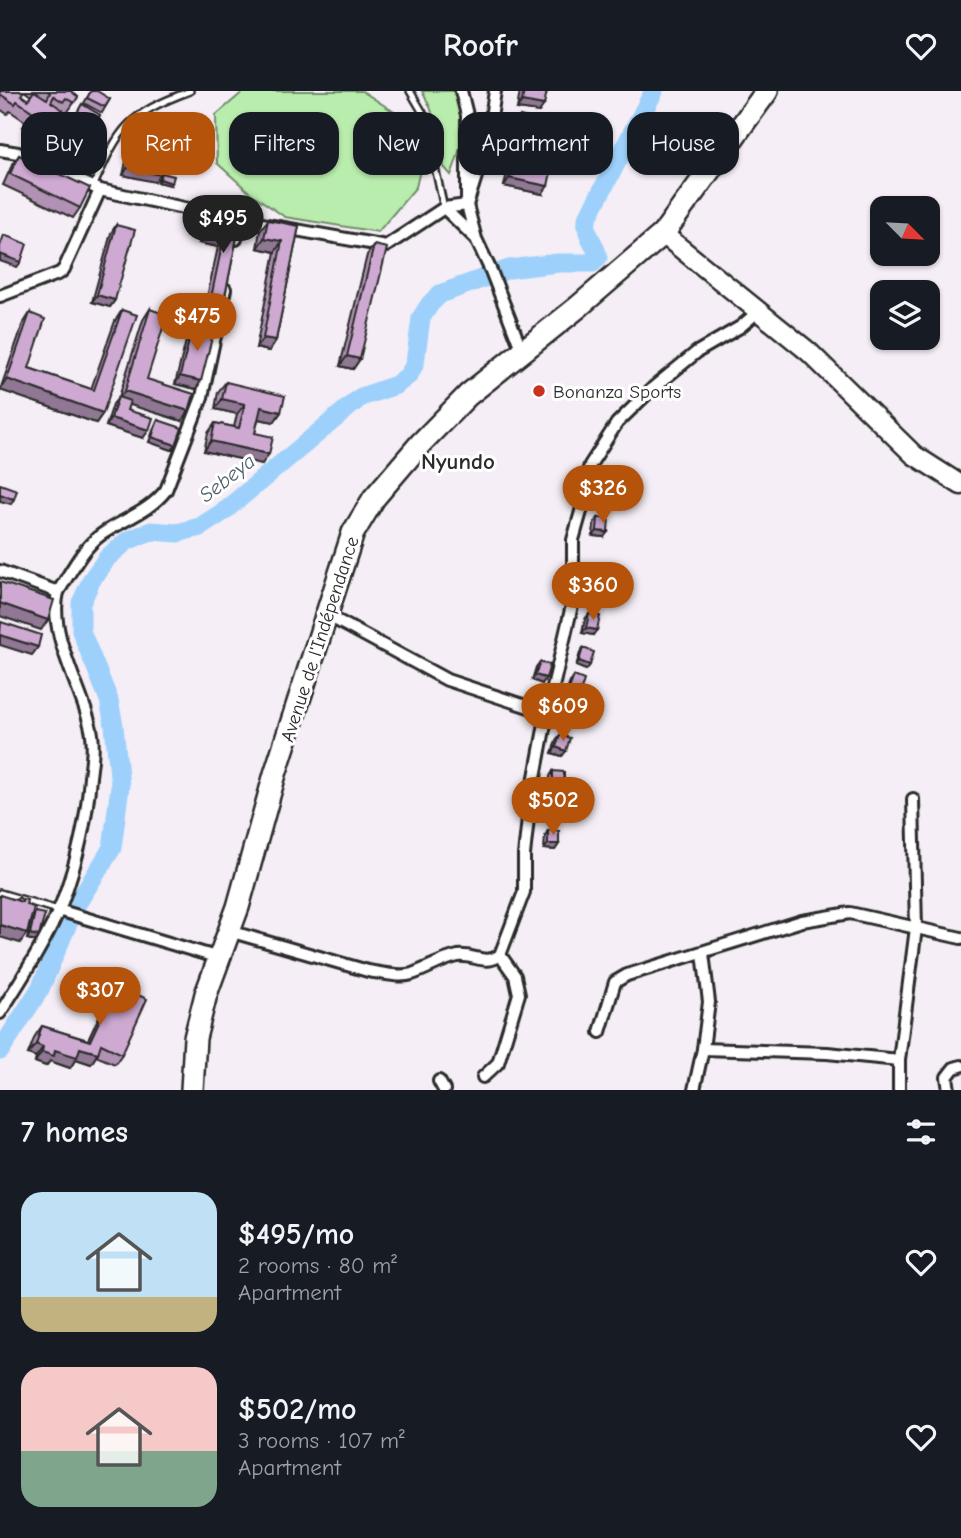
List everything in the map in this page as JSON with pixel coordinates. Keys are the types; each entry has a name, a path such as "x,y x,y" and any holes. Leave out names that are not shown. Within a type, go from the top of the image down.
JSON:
{"highway":[{"name":"Avenue de l'Indépendance","path":"191,1090 195,1038 206,994 229,931 275,774 353,533 374,498 421,443 468,395 578,307 663,234 767,91"}],"main road":[{"path":"663,234 697,259 725,287 809,352 914,455 961,485"}],"street":[{"path":"461,91 467,115 467,205 476,239 522,351"},
{"path":"467,205 488,138 495,91"},
{"path":"0,150 18,153 96,188 285,230 387,246 444,208 467,205"},
{"path":"0,296 60,273 64,269 96,188"},
{"path":"444,208 476,239"},
{"path":"234,247 240,221"},
{"path":"0,1013 68,913 89,794 93,747 90,725 63,644 55,606 58,592 80,557 100,535 145,510 158,501 166,490 202,397 228,274"},
{"path":"229,931 368,971 389,974 410,975 456,957 468,956 492,961 500,955 524,892 529,809 573,601 572,540 582,508 584,485 590,464 617,423 678,365 740,327 759,311"},
{"path":"0,571 58,592"},
{"path":"327,615 447,680 548,713"},
{"path":"899,1090 899,1060 916,928 913,799"},
{"path":"68,913 219,958"},
{"path":"600,1032 615,982 627,975 802,921 850,913 961,938"},
{"path":"694,1090 709,1002 703,953"},
{"path":"483,1077 498,1063 519,994 515,976 500,955"},
{"path":"703,1049 827,1053 899,1060"},
{"path":"949,1090 947,1077 954,1068 961,1066"}],"lane":[{"path":"96,188 109,149 123,127 159,103 190,91"},
{"path":"410,91 423,113 444,208"},
{"path":"0,893 68,913"}],"green space":[{"path":"244,91 362,91 394,112 353,112 353,175 419,175 416,187 378,232 285,217 230,175 339,175 339,112 229,112 229,174 217,163 216,115"},
{"path":"422,91 456,91 461,112 458,112 458,156 451,175 444,167 444,112 432,112"}],"building":[{"path":"0,91 24,91 21,95 28,100 34,91 47,99 50,93 47,91 71,91 78,97 74,103 66,98 63,102 54,96 51,102 63,110 62,112 33,112 0,94"},
{"path":"91,91 97,91 110,99 105,107 87,98"},
{"path":"524,91 547,91 544,105 522,101"},
{"path":"82,104 95,112 78,112"},
{"path":"19,155 21,175 62,175 90,188 80,208 10,174"},
{"path":"161,175 174,176 172,183 160,179"},
{"path":"510,175 550,175 548,186 509,178"},
{"path":"268,220 299,226 276,340 263,338 282,241 264,238"},
{"path":"208,221 239,227 224,301 211,298 223,240 205,236"},
{"path":"116,225 135,230 115,300 97,295"},
{"path":"4,235 27,244 21,262 0,254"},
{"path":"374,245 387,248 360,359 347,356"},
{"path":"150,309 167,315 147,379 194,394 189,411 125,391"},
{"path":"122,310 137,315 103,413 7,379 30,313 45,319 29,368 94,390"},
{"path":"193,325 214,330 201,381 180,376"},
{"path":"226,382 285,396 281,412 261,407 255,433 273,437 269,454 211,441 215,423 239,428 245,404 222,399"},
{"path":"118,397 130,401 127,410 153,418 149,430 111,418"},
{"path":"158,420 182,428 176,445 152,437"},
{"path":"0,484 17,490 14,499 0,494"},
{"path":"598,518 609,518 608,532 597,531"},
{"path":"0,582 54,600 48,620 0,603"},
{"path":"589,614 600,616 597,630 586,628"},
{"path":"1,622 41,635 38,647 0,635"},
{"path":"583,648 594,652 590,665 579,661"},
{"path":"540,662 550,665 546,678 535,675"},
{"path":"574,676 584,680 580,693 569,689"},
{"path":"560,735 570,738 566,751 556,747"},
{"path":"553,771 564,772 564,785 553,785"},
{"path":"552,802 563,804 561,818 550,816"},
{"path":"548,830 559,831 559,844 548,844"},
{"path":"0,895 22,902 23,899 27,900 26,905 34,907 27,933 0,925"},
{"path":"35,912 45,914 39,936 30,934"},
{"path":"116,985 147,999 122,1054 101,1044 98,1053 80,1048 77,1057 55,1050 54,1056 42,1052 43,1047 36,1044 42,1026 90,1041"}],"waterway":[{"name":"Sebeya","path":"0,1051 40,989 75,907 112,848 120,786 114,726 109,700 81,631 81,603 92,579 108,557 127,541 151,531 177,533 200,527 223,512 361,397 396,385 409,375 415,363 421,318 440,294 509,269 558,263 593,263 598,257 587,230 587,219 654,91"}],"place":[{"name":"Bonanza Sports","path":"539,391"}],"district":[{"name":"Nyundo","path":"458,461"}]}
